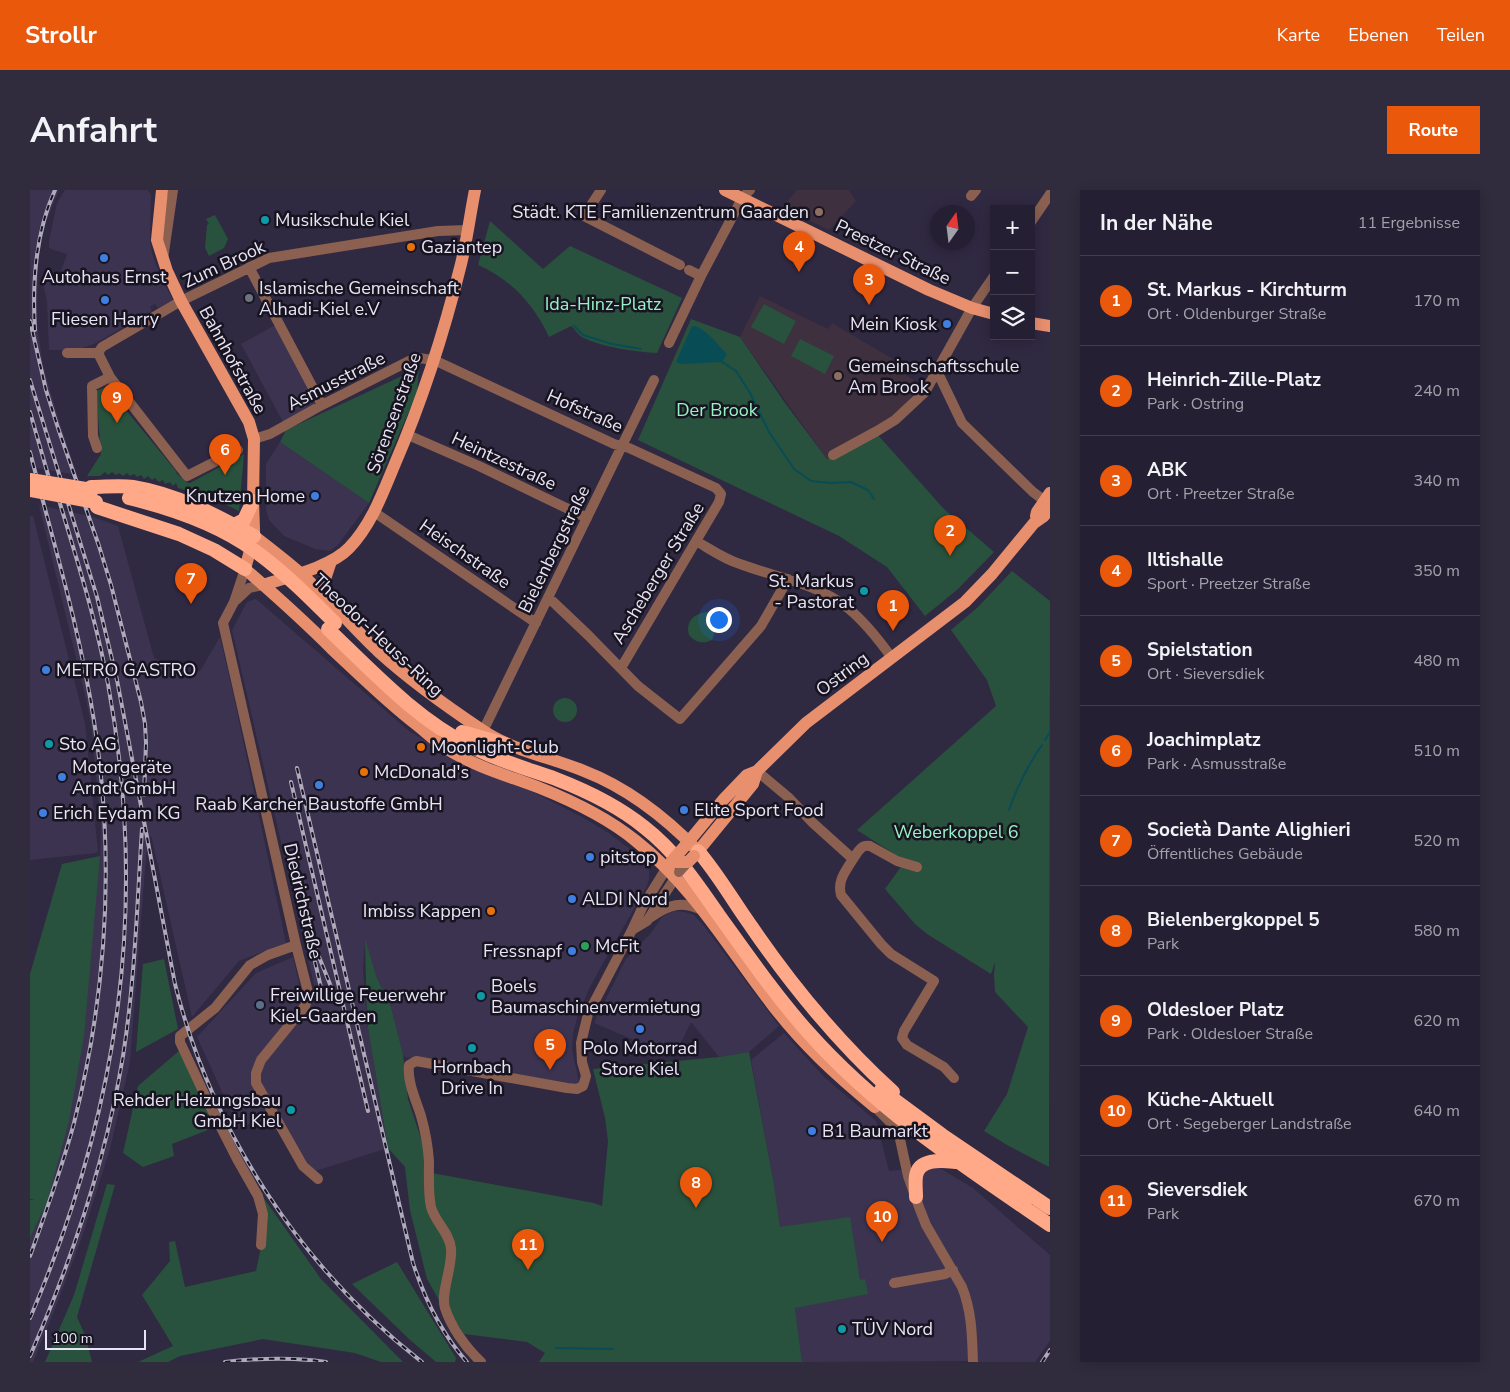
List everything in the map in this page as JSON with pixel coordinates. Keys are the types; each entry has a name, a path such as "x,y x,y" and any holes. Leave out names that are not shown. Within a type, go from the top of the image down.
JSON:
{"highway":[{"path":"30,480 73,486 92,497 214,550 245,569"},
{"path":"92,497 131,486 152,490 184,502 254,536"},
{"name":"Theodor-Heuss-Ring","path":"30,490 128,502 176,511 202,521 254,550 278,568 302,590 331,626 398,696 428,720 471,747 494,758 577,788 603,800 646,827 678,858 713,907"},
{"path":"234,525 244,520 253,501"},
{"name":"Theodor-Heuss-Ring","path":"331,626 417,700 462,732 500,750 580,779 623,801 658,826 693,862 713,907"},
{"path":"462,732 505,744"},
{"path":"530,770 539,779 600,812"},
{"path":"691,851 712,868 751,926 810,1006 850,1051 895,1094 927,1118 942,1135"},
{"path":"713,907 760,972 807,1032 843,1068 916,1131 1050,1225"},
{"path":"713,907 814,1026 860,1074 942,1135 1050,1208"},
{"path":"875,1107 916,1131"},
{"path":"916,1197 916,1174 923,1165 939,1160 959,1162"}],"main road":[{"name":"Bahnhofstraße","path":"162,190 157,240 163,260 181,301 249,422 254,439 254,536 245,569"},
{"name":"Sörensenstraße","path":"263,585 300,574 331,561 349,549 363,531 374,512 408,435 434,360 460,265 475,190"},
{"name":"Preetzer Straße","path":"725,190 746,194 913,283 972,308 990,313"},
{"path":"1035,324 1050,326"},
{"name":"Ostring","path":"671,867 691,851 753,784 757,771 806,723 965,602 992,574 1034,523 1044,516 1048,501"},
{"name":"Theodor-Heuss-Ring","path":"254,536 300,574 379,652 405,674 483,731 505,744"},
{"path":"326,598 324,582 331,561"},
{"path":"245,569 298,615 374,689 447,749 490,769 600,812 628,826 671,867 688,890 713,907 771,1003 801,1040 846,1083 875,1107"},
{"path":"505,744 582,770 608,781 643,802 691,851"},
{"path":"600,812 671,867"}],"street":[{"path":"163,260 172,190"},
{"path":"601,190 584,216 701,276"},
{"path":"669,343 701,276 746,194"},
{"path":"1035,216 1050,194"},
{"name":"Zum Brook","path":"98,353 102,347 181,301 249,267 276,256 438,231 468,230"},
{"path":"249,267 281,324 322,405"},
{"path":"833,455 895,420 925,392 972,308 990,282"},
{"path":"67,354 98,353 110,377 187,476 238,450"},
{"name":"Asmusstraße","path":"254,439 270,434 409,361 418,358 434,360"},
{"name":"Hofstraße","path":"434,360 614,444 630,448 697,478 716,488 721,494"},
{"path":"936,373 962,423 1033,492 1048,501"},
{"path":"97,448 93,436 92,386 110,377"},
{"name":"Bielenbergstraße","path":"483,731 654,380"},
{"name":"Heintzestraße","path":"408,435 479,466 587,518"},
{"name":"Ascheberger Straße","path":"621,668 719,502 721,494"},
{"name":"Heischstraße","path":"374,512 536,623"},
{"path":"696,541 740,564 810,586 837,600 866,625 892,658"},
{"name":"Diedrichstraße","path":"245,569 234,602 223,623 308,992 305,1006 261,1060 256,1073 256,1083 303,1166 318,1179"},
{"path":"549,598 638,686 680,719 761,626 788,579"},
{"name":"Diedrichstraße","path":"234,602 250,588 263,585"},
{"path":"757,771 788,797 813,823 853,859"},
{"path":"917,867 897,861 865,845 861,847 853,859 840,880 839,887 841,895 881,944 891,954 934,982 902,1038 907,1045 944,1067 954,1078"},
{"name":"Ostring","path":"648,919 671,867"},
{"name":"Ostring","path":"481,1362 455,1328 443,1300 450,1270 451,1248 448,1237 434,1215 431,1206 429,1158 422,1118 408,1070 409,1065 416,1061 567,1088 578,1089 583,1086 586,1076 582,1062 581,1043 588,1014 632,930 642,906 671,867"},
{"name":"Ostring","path":"632,930 665,908 682,904 694,907 713,907"},
{"path":"261,1245 263,1214 258,1196 208,1102 180,1042 180,1036 215,1008 250,965 268,955 296,945"},
{"path":"875,1107 898,1130 908,1176 926,1224 962,1287 969,1308 972,1326 972,1362"},
{"path":"894,1283 945,1274 953,1270"}],"shaded area":[{"path":"30,190 59,190 43,229 40,245 37,324 43,366 77,475 30,467"},
{"path":"65,190 148,190 151,195 150,240 152,253 159,273 173,300 158,308 155,304 150,307 152,311 94,344 82,348 49,350 47,301 42,280 58,279 67,254 49,247 57,203"},
{"name":"Städt. KTE Familienzentrum Gaarden","path":"797,190 849,190 856,201 829,230 782,207"},
{"name":"Gemeinschaftsschule Am Brook","path":"760,296 828,329 832,323 893,359 891,363 925,389 877,434 827,459 740,337"},
{"path":"277,324 319,403 283,422 241,344"},
{"path":"692,326 706,332 727,354 722,362 681,364 676,362"},
{"path":"280,442 369,503 338,545 330,551 315,549 284,536 269,520 266,509 266,464"},
{"path":"39,505 93,517 118,526 154,658 189,673 200,671 220,637 286,943 239,961 192,1017 151,835 146,855 130,1062 110,1149 82,1237 33,1362 30,1362 30,1238 47,1202 100,856 101,826 91,723"},
{"path":"30,516 33,516 85,723 98,851 96,853 30,860"},
{"path":"256,599 409,731 477,770 531,791 582,817 610,834 644,860 649,868 647,886 589,989 577,1018 572,1050 579,1082 575,1085 405,1057 391,1007 377,978 365,941 363,969 367,1022 388,1148 306,1174 269,1114 239,1129 197,1037 256,973 293,957 302,996 318,1002 232,630 247,602"},
{"path":"676,911 694,915 704,926 779,1026 749,1052 719,1057 691,1022 674,1057 594,1023 626,959 651,933 662,917"},
{"path":"784,1033 824,1077 876,1121 889,1171 938,1167 973,1188 1050,1255 1050,1341 1035,1362 802,1362 795,1307 867,1294 860,1280 780,1228 774,1184 751,1060"}],"green space":[{"path":"215,215 228,239 224,248 209,256 205,248 207,225 209,224 206,219"},
{"name":"Ida-Hinz-Platz","path":"490,221 543,269 570,246 682,298 657,353 598,344 581,336 571,326 549,337 537,315 521,295 501,278 478,265"},
{"path":"764,304 796,321 784,344 751,327"},
{"name":"Der Brook","path":"691,319 740,337 785,403 827,459 877,434 944,509 994,552 958,589 925,616 887,567 839,536 638,440"},
{"path":"800,339 834,356 825,374 791,356"},
{"path":"419,368 417,393 369,503 280,442 286,430"},
{"path":"107,387 177,474 188,483 244,454 239,511 212,498 178,488 176,483 173,486 170,482 165,484 163,480 159,482 155,478 152,480 148,476 144,479 141,475 137,477 134,474 130,476 127,473 123,476 112,472 108,475 105,472 100,476 87,476 101,454 96,391"},
{"name":"Weberkoppel 6","path":"1012,571 1050,601 1049,1167 984,1131 1007,1094 1028,1027 995,992 995,962 991,974 927,934 915,924 885,889 905,861 857,830 996,706 987,680 951,630 978,607"},
{"path":"707,612 714,617 716,624 715,632 712,640 699,642 689,635 688,626 695,616"},
{"path":"565,698 573,702 577,710 573,718 565,722 557,718 553,710 557,702"},
{"path":"100,856 84,1036 69,1121 47,1202 30,1238 30,1200 35,1200 30,1199 30,974 62,864"},
{"path":"365,939 377,978 391,1007 403,1054 408,1099 432,1173 602,1206 608,1141 605,1118 593,1069 719,1057 749,1052 774,1184 780,1227 850,1217 860,1280 865,1279 868,1294 795,1308 802,1362 539,1362 545,1353 527,1342 464,1334 451,1314 440,1302 427,1279 410,1210 405,1167 388,1148 367,1022"},
{"path":"164,959 178,1029 136,1052 143,964"},
{"path":"179,1051 218,1126 172,1144 174,1156 143,1167 123,1153 138,1086"},
{"path":"107,1184 115,1185 77,1317 85,1335 92,1362 45,1362 74,1295"},
{"path":"263,1197 321,1279 403,1362 381,1362 355,1353 263,1339 180,1356 168,1362 138,1362 173,1346 142,1295 170,1261 169,1242 175,1241 185,1287 256,1271 262,1242"},
{"path":"397,1262 456,1358 455,1362 436,1362 409,1339 352,1284"}],"waterway":[{"path":"574,326 583,335 612,344 641,349"},
{"path":"722,362 736,371 750,393 769,432 794,469 811,481 830,483 851,482 868,490 874,499"},
{"path":"1045,740 1050,732"},
{"path":"1009,810 1023,776 1042,745"},
{"path":"556,1348 613,1349"}],"railway":[{"path":"35,330 36,258 43,224 55,190"},
{"path":"30,321 46,390 111,585 141,702 146,743 144,795"},
{"path":"30,380 97,597 117,680 175,984 191,1039 212,1092 238,1144 267,1193 300,1240 338,1284 378,1325 422,1362"},
{"path":"30,412 55,499"},
{"path":"30,452 65,586 88,687 101,771 106,873 100,974 85,1074 64,1157 30,1256"},
{"path":"30,1318 61,1240 86,1163 105,1085 118,1007 125,928 126,848 120,766 108,684 91,610 56,490"},
{"path":"297,768 413,1263 435,1316 449,1340 467,1362"},
{"path":"291,782 368,1111"},
{"path":"30,1356 60,1283 86,1209 116,1095 130,1000 142,829"},
{"path":"303,913 336,999"},
{"path":"315,962 323,996"},
{"path":"1042,1362 1050,1350"},
{"path":"225,1362 275,1359 301,1359 326,1362"}],"place":[{"name":"Städt. KTE Familienzentrum Gaarden","path":"819,212"},
{"name":"Musikschule Kiel","path":"265,220"},
{"name":"Gaziantep","path":"411,247"},
{"name":"Autohaus Ernst","path":"104,258"},
{"name":"Iltishalle","path":"799,272"},
{"name":"Islamische Gemeinschaft Alhadi-Kiel e.V","path":"249,298"},
{"name":"Fliesen Harry","path":"105,300"},
{"name":"ABK","path":"869,305"},
{"name":"Mein Kiosk","path":"947,324"},
{"name":"Gemeinschaftsschule Am Brook","path":"838,376"},
{"name":"Oldesloer Platz","path":"117,423"},
{"name":"Joachimplatz","path":"225,475"},
{"name":"Knutzen Home","path":"315,496"},
{"name":"Heinrich-Zille-Platz","path":"950,556"},
{"name":"St. Markus - Pastorat","path":"864,591"},
{"name":"Società Dante Alighieri","path":"191,604"},
{"name":"St. Markus - Kirchturm","path":"893,631"},
{"name":"METRO GASTRO","path":"46,670"},
{"name":"Sto AG","path":"49,744"},
{"name":"Moonlight-Club","path":"421,747"},
{"name":"McDonald's","path":"364,772"},
{"name":"Motorgeräte Arndt GmbH","path":"62,777"},
{"name":"Raab Karcher Baustoffe GmbH","path":"319,785"},
{"name":"Elite Sport Food","path":"684,810"},
{"name":"Erich Eydam KG","path":"43,813"},
{"name":"pitstop","path":"590,857"},
{"name":"ALDI Nord","path":"572,899"},
{"name":"Imbiss Kappen","path":"491,911"},
{"name":"McFit","path":"585,946"},
{"name":"Fressnapf","path":"572,951"},
{"name":"Boels Baumaschinenvermietung","path":"481,996"},
{"name":"Freiwillige Feuerwehr Kiel-Gaarden","path":"260,1005"},
{"name":"Polo Motorrad Store Kiel","path":"640,1029"},
{"name":"Hornbach Drive In","path":"472,1048"},
{"name":"Spielstation","path":"550,1070"},
{"name":"Rehder Heizungsbau GmbH Kiel","path":"291,1110"},
{"name":"B1 Baumarkt","path":"812,1131"},
{"name":"Bielenbergkoppel 5","path":"696,1208"},
{"name":"Küche-Aktuell","path":"882,1242"},
{"name":"Sieversdiek","path":"528,1270"},
{"name":"TÜV Nord","path":"842,1329"}]}
